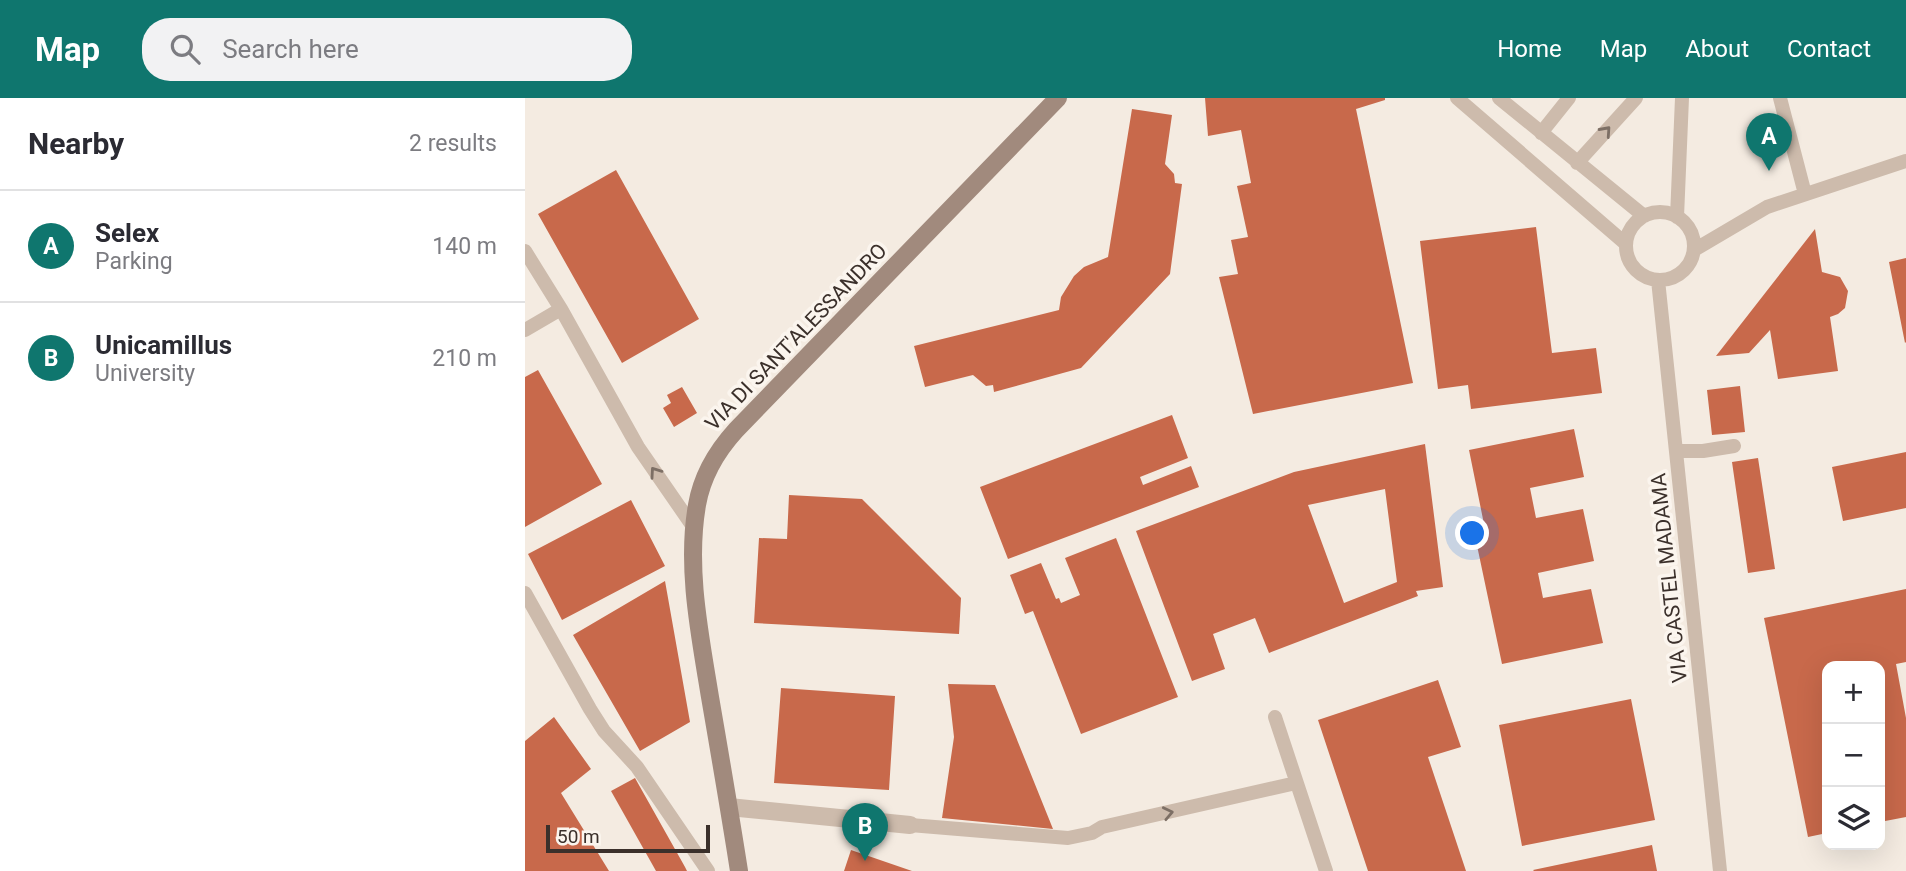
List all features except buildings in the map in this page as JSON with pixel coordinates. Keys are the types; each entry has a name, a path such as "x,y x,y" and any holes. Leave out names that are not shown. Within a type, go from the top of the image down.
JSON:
{"street":[{"name":"VIA DI SANT'ALESSANDRO","path":"739,871 696,604 694,528 703,482 713,460 727,440 1058,98"},
{"path":"729,807 910,825"}],"lane":[{"path":"1457,98 1626,244"},
{"path":"1499,98 1644,216"},
{"path":"1541,133 1569,98"},
{"path":"1577,163 1636,98"},
{"path":"1677,217 1682,98"},
{"path":"1780,98 1805,194"},
{"path":"1694,250 1690,231 1677,217 1655,212 1635,223 1626,244 1631,264 1648,278 1668,279 1686,268 1694,250 1767,207 1906,161"},
{"path":"525,251 561,309 638,447 694,528"},
{"name":"VIA CASTEL MADAMA","path":"1658,280 1720,871"},
{"path":"525,330 561,309"},
{"path":"1677,451 1703,451 1734,446"},
{"path":"525,593 604,731 629,756 708,871"},
{"path":"1275,717 1326,871"},
{"path":"910,825 1052,838 1080,836 1102,827 1296,783"}],"place":[{"name":"Selex","path":"1769,171"},
{"name":"Unicamillus","path":"865,861"}]}
